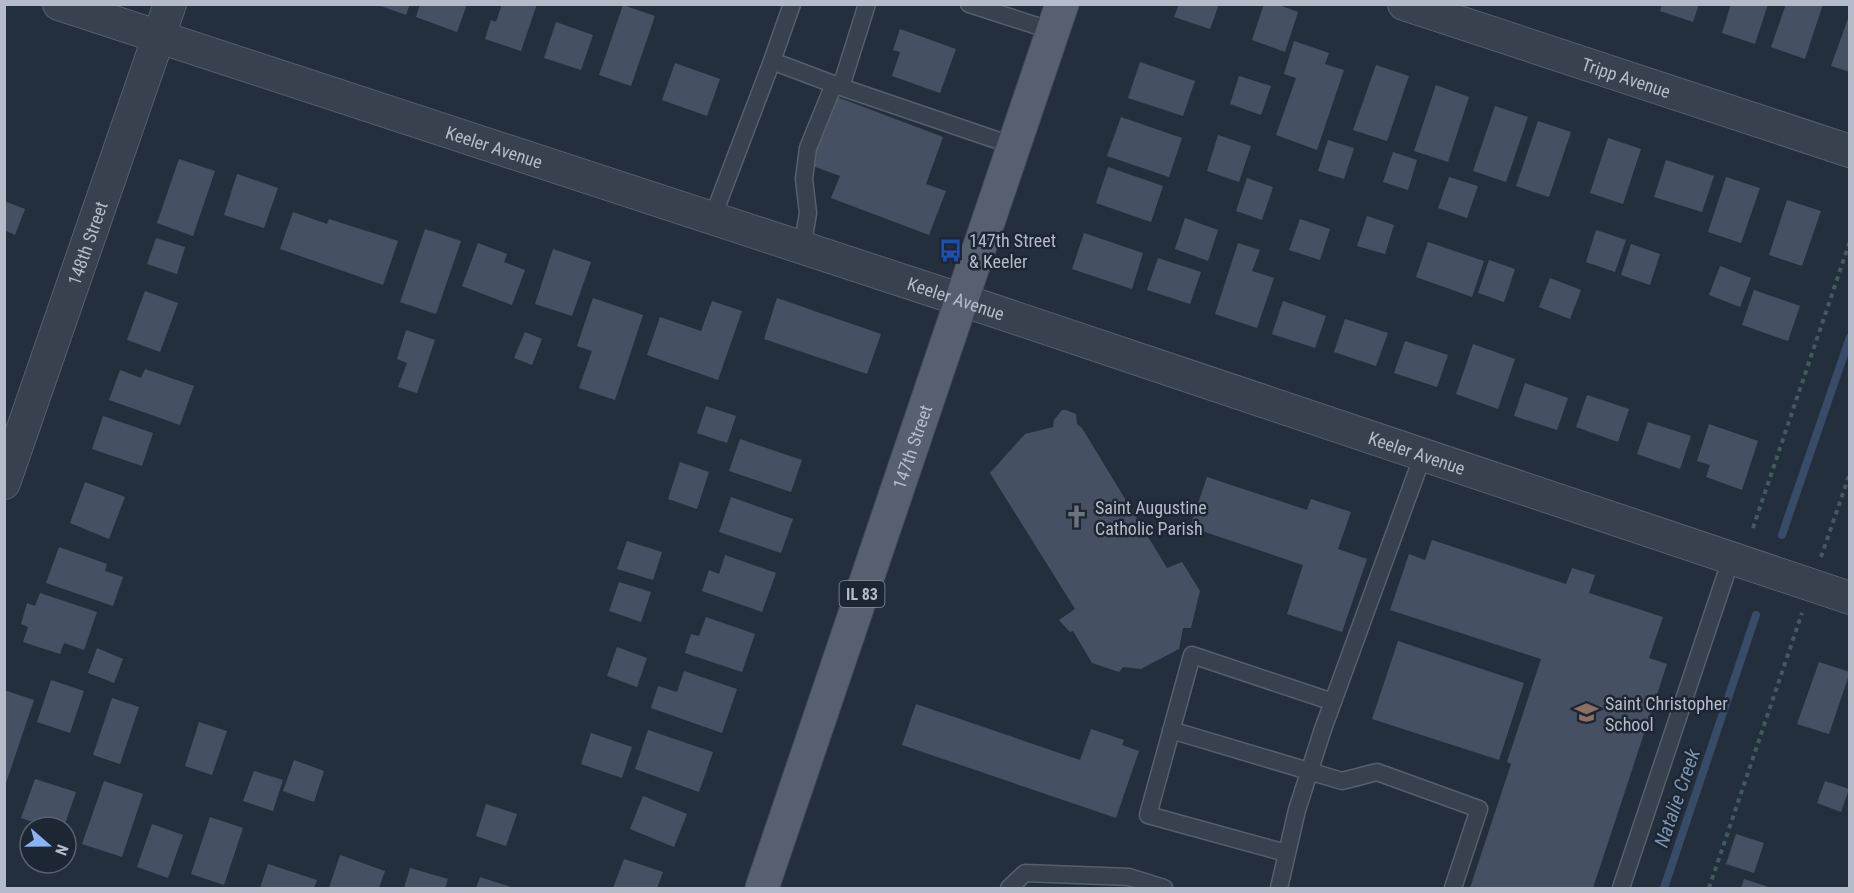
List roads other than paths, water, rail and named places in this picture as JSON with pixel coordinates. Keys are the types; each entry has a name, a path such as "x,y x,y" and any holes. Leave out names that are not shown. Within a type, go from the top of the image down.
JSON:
{"main road":[{"name":"147th Street","path":"762,888 1057,18"}],"street":[{"name":"Keeler Avenue","path":"59,4 962,300 1850,598"},
{"name":"148th Street","path":"4,483 170,4"},
{"name":"Tripp Avenue","path":"1404,4 1850,151"}],"lane":[{"path":"712,219 792,4"},
{"path":"802,248 808,213 804,179 808,148 837,86 867,4"},
{"path":"969,4 1057,18"},
{"path":"772,62 1014,146"},
{"path":"1279,888 1286,853 1309,772 1423,455"},
{"path":"1621,888 1731,559"},
{"path":"1286,853 1148,815 1192,655 1333,702"},
{"path":"1171,730 1342,781 1377,772 1479,809 1453,888"},
{"path":"1009,888 1025,873 1129,877 1164,888"}],"waterway":[{"name":"Natalie Creek","path":"1782,535 1850,337"},
{"name":"Natalie Creek","path":"1664,888 1756,615"}],"place":[{"name":"147th Street & Keeler","path":"951,250"},
{"name":"Saint Augustine Catholic Parish","path":"1077,517"},
{"name":"Saint Christopher School","path":"1587,713"}]}
